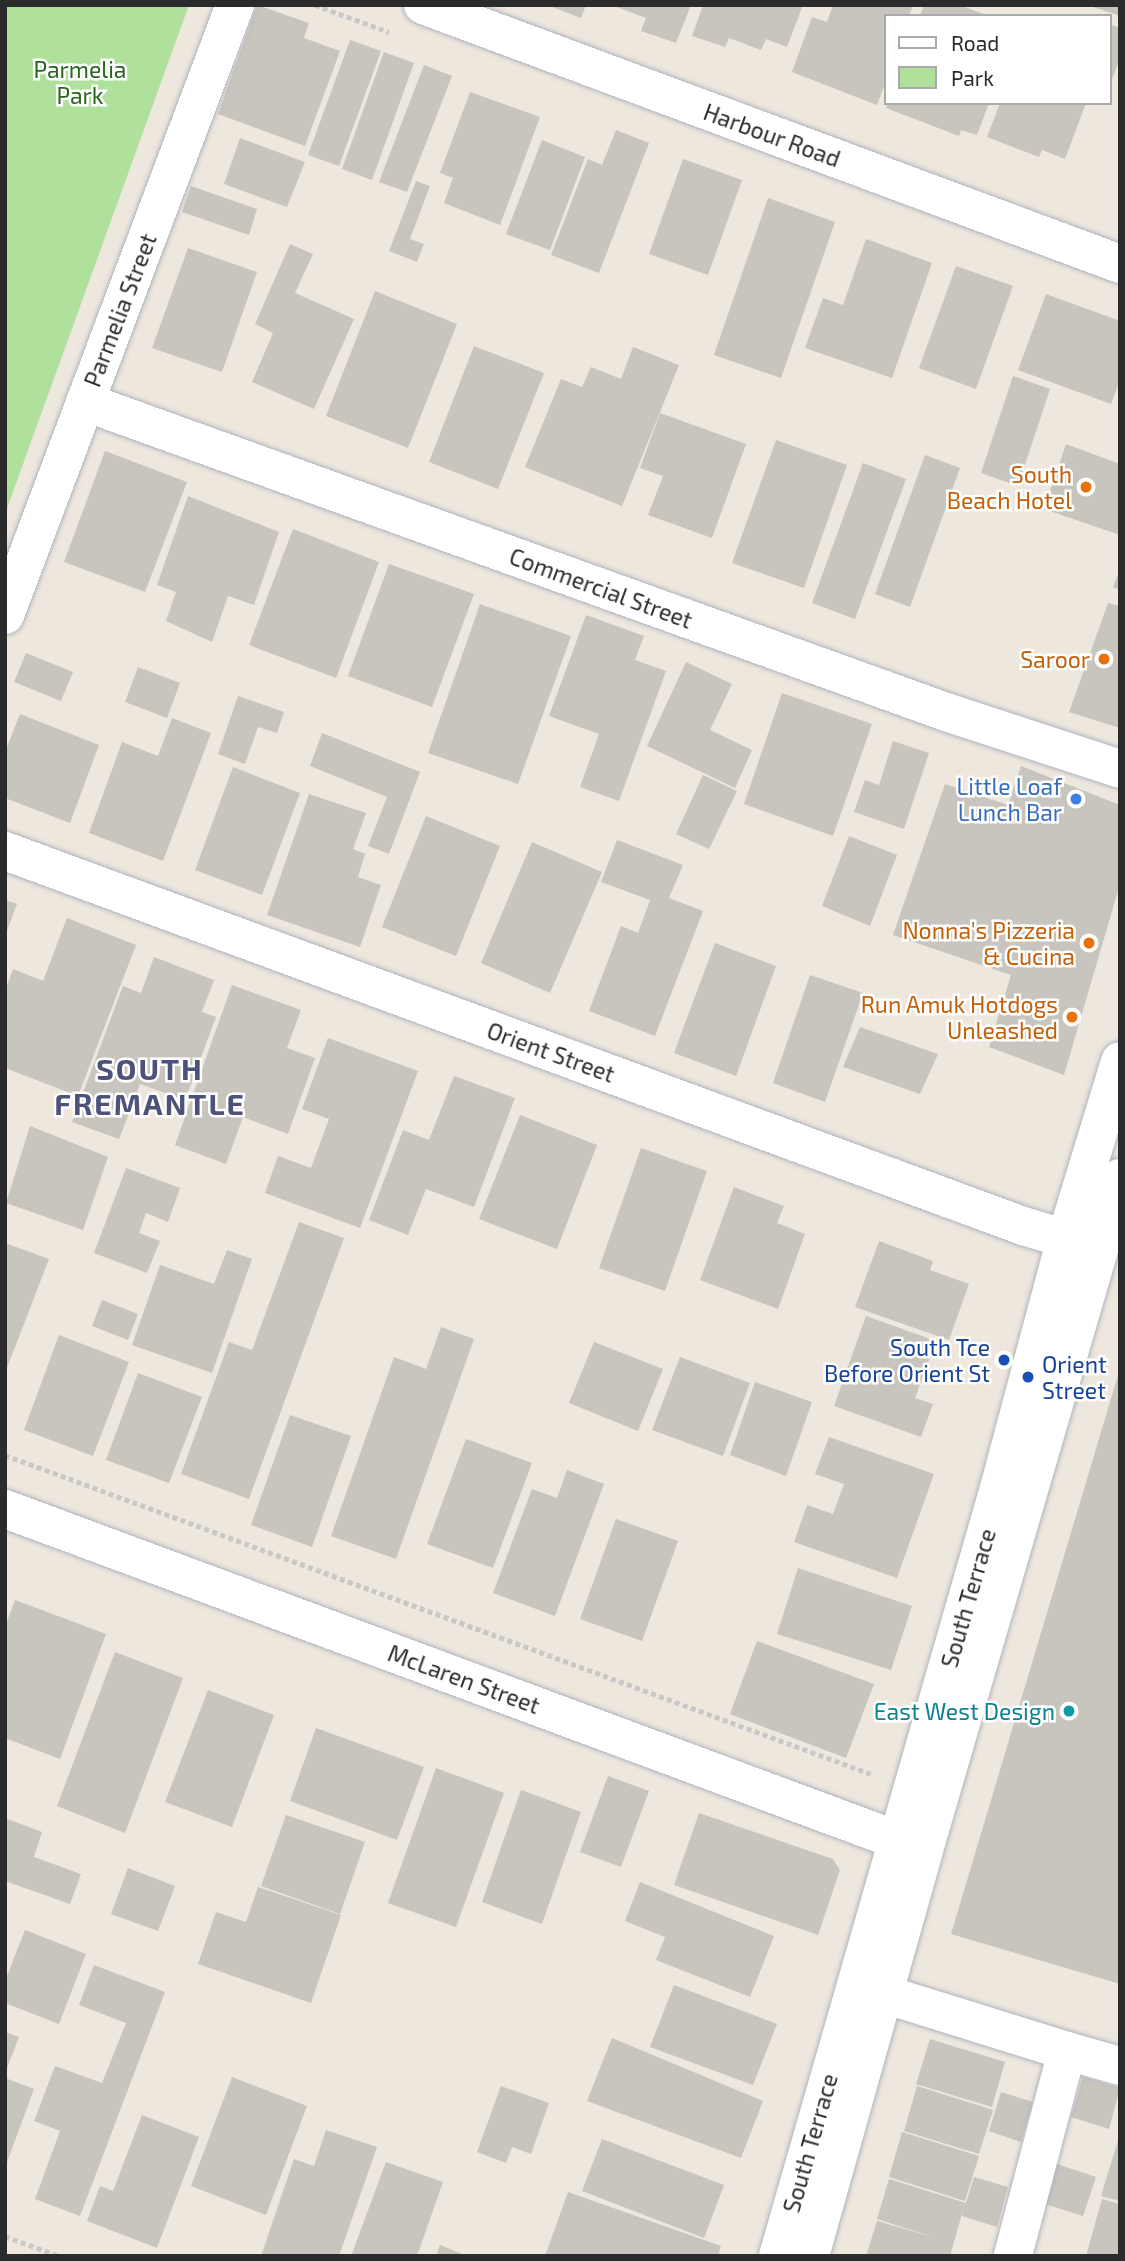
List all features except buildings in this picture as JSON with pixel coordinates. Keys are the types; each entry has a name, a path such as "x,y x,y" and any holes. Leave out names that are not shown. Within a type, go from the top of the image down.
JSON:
{"street":[{"name":"Parmelia Street","path":"5,615 235,5"},
{"name":"Harbour Road","path":"423,5 1120,264"},
{"name":"Commercial Street","path":"85,402 946,712 1120,769"},
{"name":"Orient Street","path":"5,851 1023,1226 1082,1243"},
{"name":"South Terrace","path":"778,2256 911,1845 1082,1243 1120,1061"},
{"name":"South Terrace","path":"1082,1243 1120,1178"},
{"name":"McLaren Street","path":"5,1509 911,1845"},
{"name":"South Terrace","path":"810,2256 884,1994 911,1845"},
{"path":"884,1994 1120,2066"},
{"path":"1013,2256 1067,2051"}],"path":[{"path":"5,1455 871,1774"},
{"path":"5,2236 58,2256"}],"green space":[{"name":"Parmelia Park","path":"5,5 189,5 5,514"}],"place":[{"name":"South Beach Hotel","path":"1086,487"},
{"name":"Saroor","path":"1104,659"},
{"name":"Little Loaf Lunch Bar","path":"1076,799"},
{"name":"Nonna's Pizzeria & Cucina","path":"1089,943"},
{"name":"Run Amuk Hotdogs Unleashed","path":"1072,1017"},
{"name":"South Tce Before Orient St","path":"1004,1360"},
{"name":"Orient Street","path":"1028,1377"},
{"name":"East West Design","path":"1069,1711"}],"district":[{"name":"SOUTH FREMANTLE","path":"150,1085"}]}
